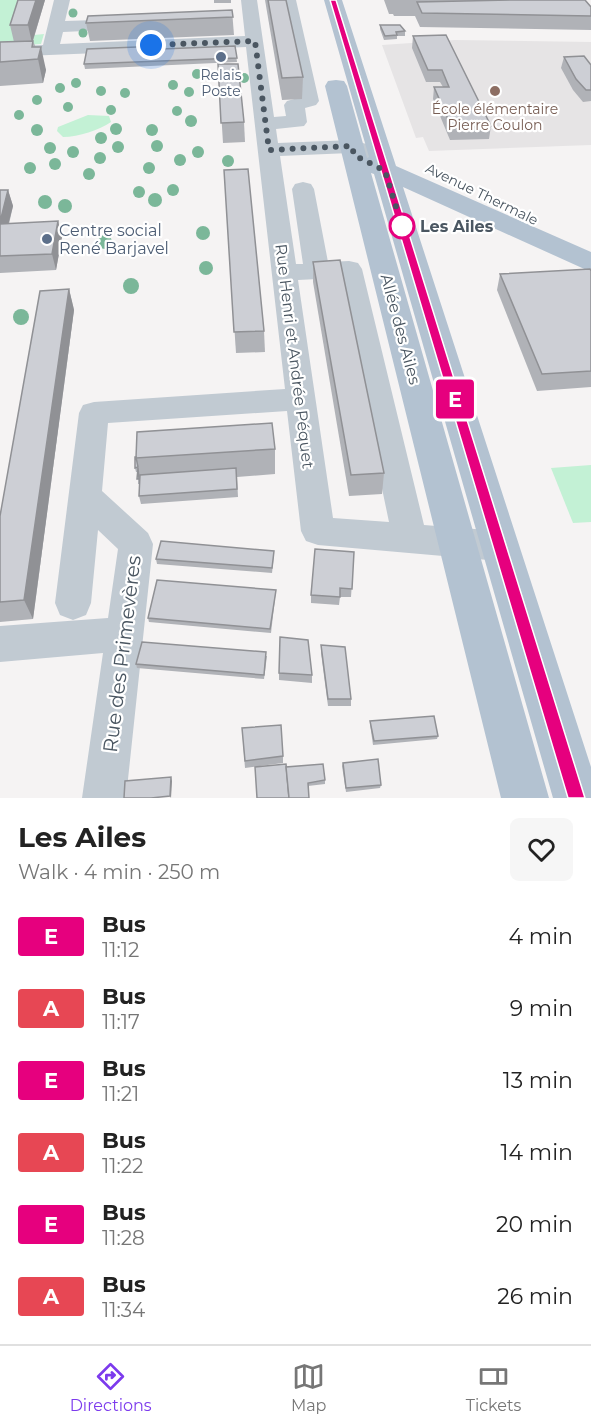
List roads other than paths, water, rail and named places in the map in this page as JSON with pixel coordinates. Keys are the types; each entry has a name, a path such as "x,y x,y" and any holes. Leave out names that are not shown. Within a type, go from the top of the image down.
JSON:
{"main road":[{"path":"314,0 322,34"},
{"name":"Allée des Ailes","path":"333,0 457,542 525,798"},
{"name":"Allée des Ailes","path":"332,68 401,223 576,798"},
{"name":"Avenue Thermale","path":"369,153 400,154 472,191 591,246"},
{"name":"Avenue Thermale","path":"369,153 441,197 465,204 591,262"},
{"path":"401,223 409,203 424,197 441,197"}],"street":[{"path":"49,50 62,0"},
{"path":"268,144 297,122 294,105 309,101 288,0"},
{"path":"55,27 94,18 149,24"},
{"path":"0,52 49,50 246,20"},
{"name":"Rue Henri et Andrée Péquet","path":"246,20 268,144 318,531 500,546"},
{"path":"268,144 369,153"},
{"path":"303,189 318,271"},
{"path":"285,273 349,269 410,538"},
{"path":"73,603 94,413 301,399"},
{"name":"Rue des Primevères","path":"85,496 136,544 104,798"},
{"path":"0,644 124,634"}],"place":[{"name":"Relais Poste","path":"221,57"},
{"name":"École élémentaire Pierre Coulon","path":"495,91"},
{"name":"Les Ailes","path":"402,226"},
{"name":"Centre social René Barjavel","path":"47,239"}]}
